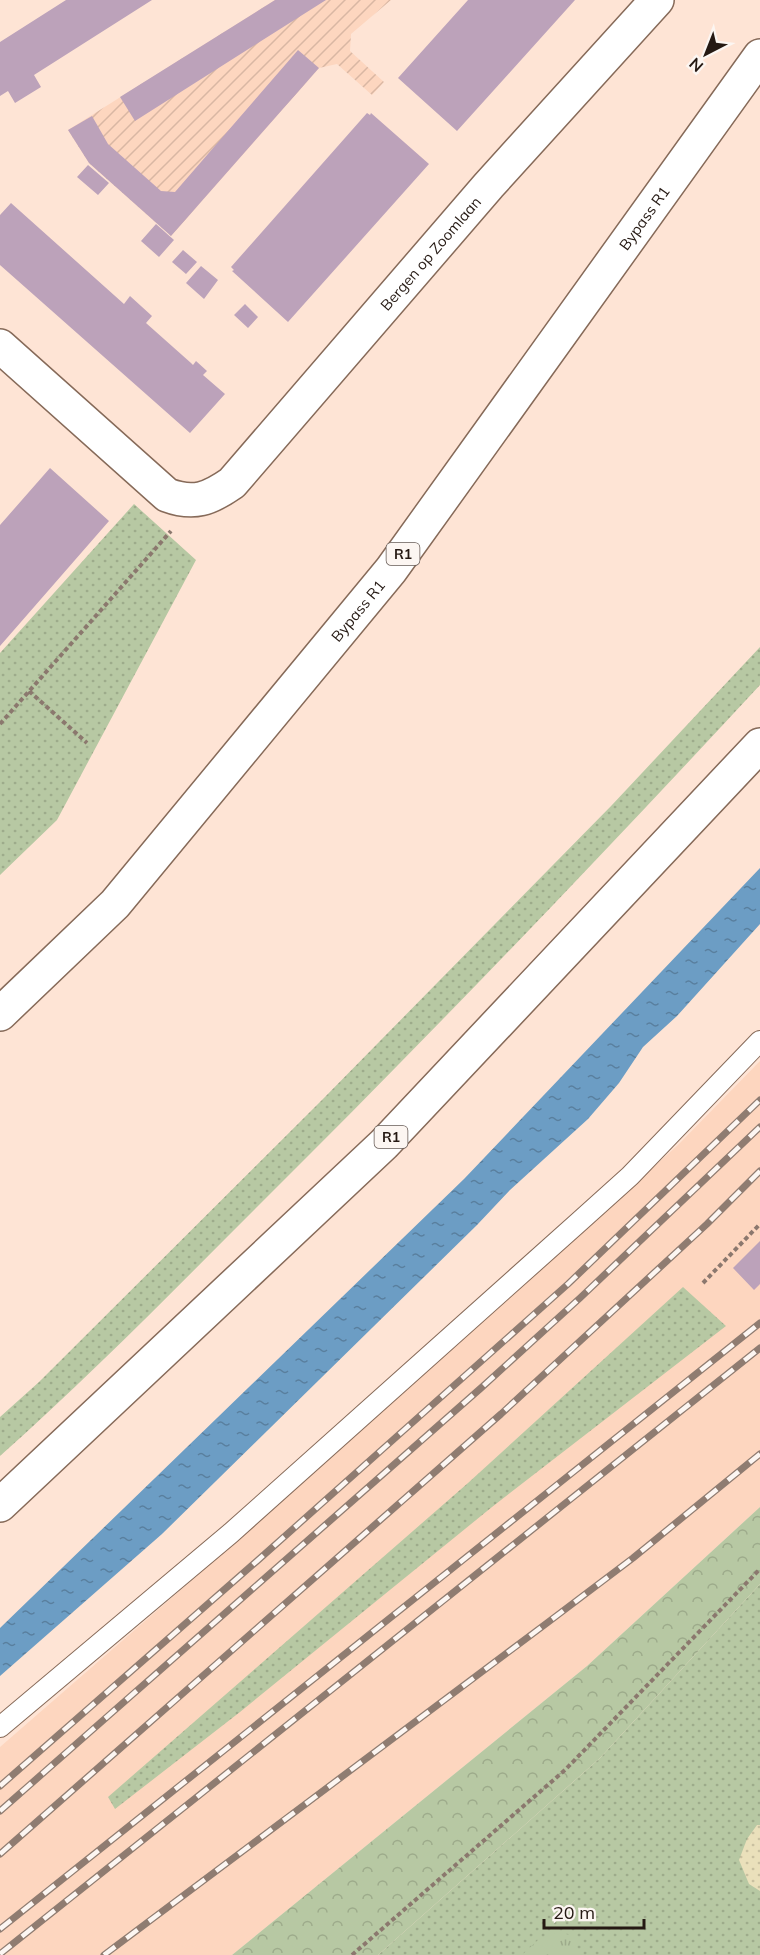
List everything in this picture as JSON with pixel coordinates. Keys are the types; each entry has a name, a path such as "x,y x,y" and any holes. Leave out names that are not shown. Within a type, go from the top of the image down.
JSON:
{"main road":[{"name":"Bergen op Zoomlaan","path":"200,499 217,493 232,483 489,185 657,0"},
{"name":"Bypass R1","path":"0,1014 115,904 391,570 760,56"},
{"path":"0,346 167,495 181,500 200,499"},
{"name":"R1","path":"0,1505 384,1144 760,745"}],"lane":[{"path":"0,1727 231,1533 630,1176 760,1041"}],"path":[{"path":"0,724 200,499"},
{"path":"29,691 87,743"},
{"path":"704,1282 760,1224"},
{"path":"352,1955 565,1770 760,1569"}],"shaded area":[{"path":"275,0 391,0 351,34 350,51 384,82 372,95 337,64 319,68 171,236 89,163 68,130"},
{"path":"760,1061 760,1507 587,1666 232,1955 0,1955 0,1747 283,1501 678,1145"}],"green space":[{"path":"134,504 196,560 57,820 0,875 0,653"},
{"path":"760,647 760,685 636,817 512,948 322,1142 131,1333 0,1456 0,1417 39,1382 322,1100 612,805"},
{"path":"683,1287 726,1326 492,1507 240,1712 115,1809 108,1797 468,1483"},
{"path":"760,1507 760,1584 600,1758 378,1955 232,1955 587,1666"},
{"path":"760,1584 760,1955 378,1955 600,1758"},
{"path":"558,1932 574,1936 579,1955 522,1955 539,1939"}],"sand":[{"path":"757,1825 760,1825 760,1891 749,1884 739,1860 747,1839"}],"water":[{"path":"760,868 760,924 677,1016 643,1047 619,1083 588,1119 510,1190 162,1534 0,1676 0,1628 464,1179"}],"building":[{"path":"66,0 152,0 34,75 41,87 15,103 8,91 0,96 0,42"},
{"path":"275,0 326,0 135,121 120,97"},
{"path":"468,0 575,0 457,131 398,78"},
{"path":"298,50 319,68 171,236 89,163 68,130 92,116 108,144 161,191 175,192"},
{"path":"367,113 370,115 371,113 429,164 288,322 232,271 234,270 231,267"},
{"path":"88,165 109,183 98,195 77,177"},
{"path":"11,203 124,304 130,296 152,316 146,323 193,365 196,361 207,371 203,375 225,394 190,433 0,265 0,215"},
{"path":"156,224 174,240 159,257 141,241"},
{"path":"183,250 197,262 186,274 172,262"},
{"path":"201,266 218,280 204,299 186,283"},
{"path":"245,304 258,317 248,328 234,315"},
{"path":"50,468 109,521 0,646 0,525"},
{"path":"760,1241 760,1284 754,1290 733,1268"}],"railway":[{"path":"0,1786 568,1284 760,1100"},
{"path":"0,1811 481,1388 580,1298 760,1127"},
{"path":"0,1854 501,1414 707,1224 760,1171"},
{"path":"0,1929 760,1323"},
{"path":"0,1954 760,1348"},
{"path":"104,1955 633,1558 760,1454"}]}
